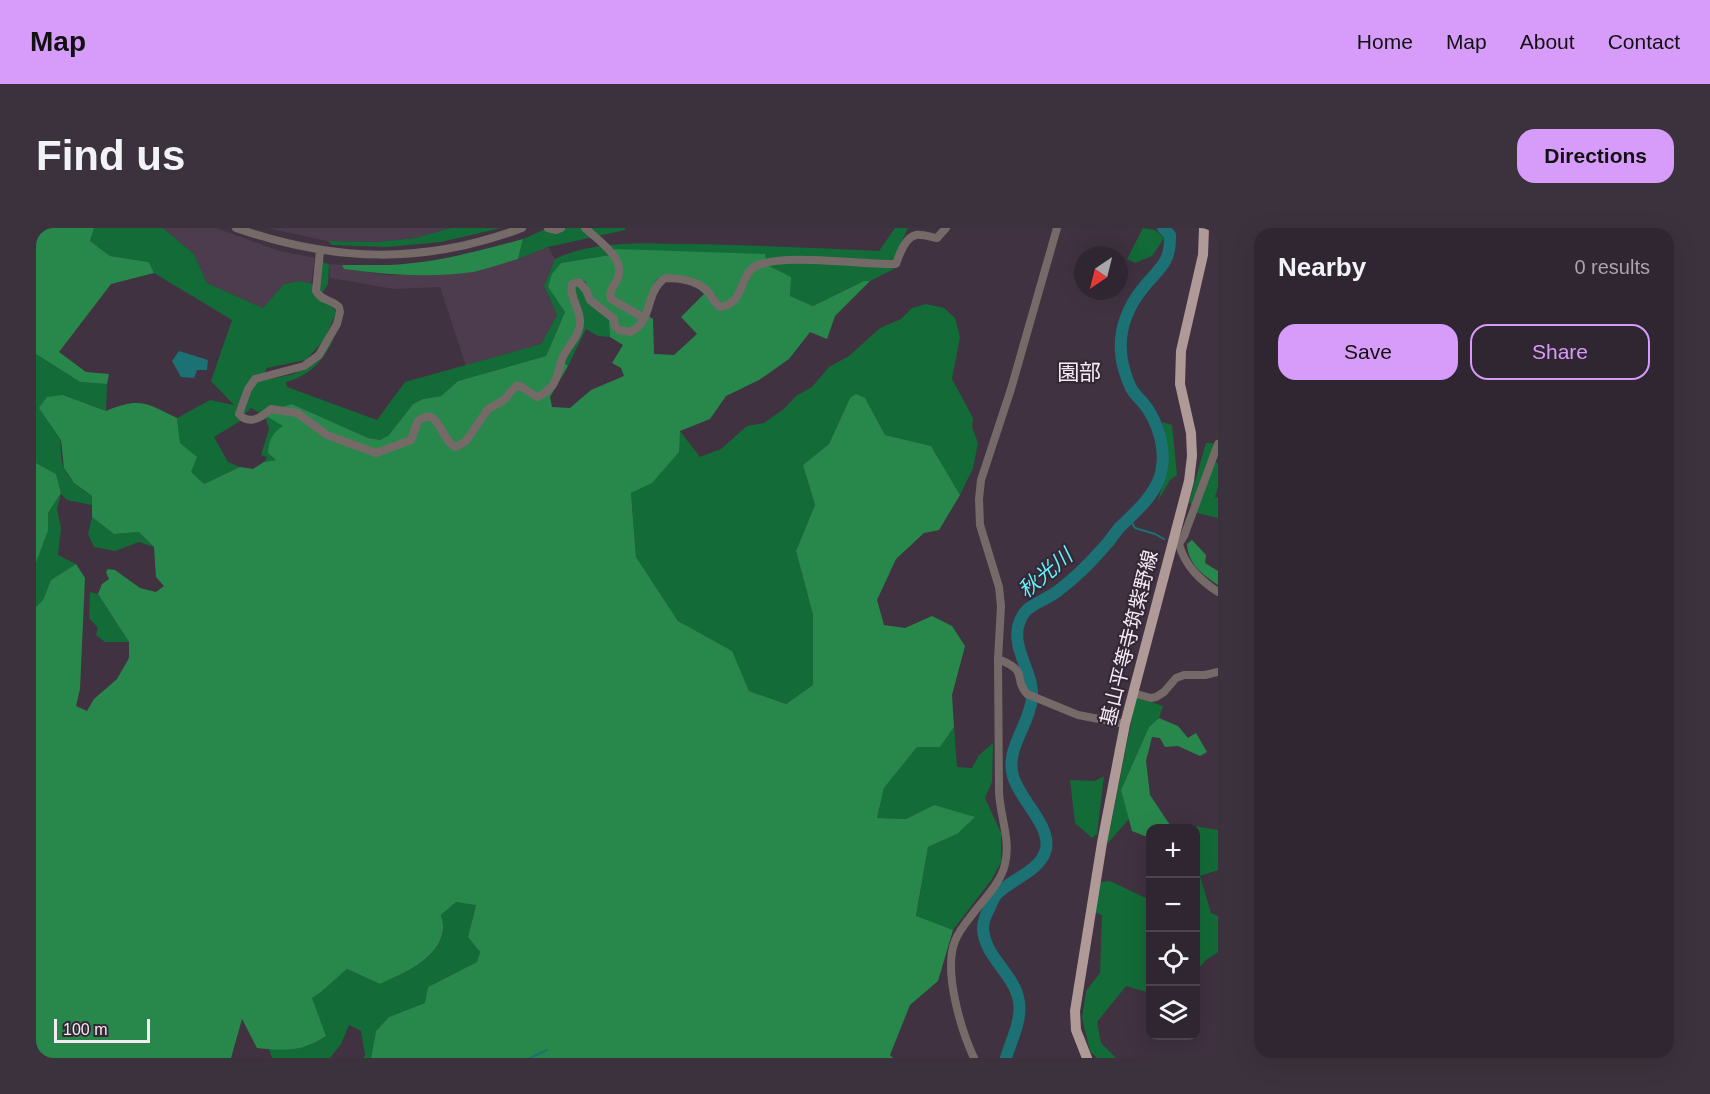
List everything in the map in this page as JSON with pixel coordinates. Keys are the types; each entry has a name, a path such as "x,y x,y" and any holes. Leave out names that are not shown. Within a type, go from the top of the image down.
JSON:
{"main road":[{"name":"基山平等寺筑紫野線","path":"1087,1058 1076,1030 1075,1011 1104,831 1125,724 1176,543 1189,481 1192,456 1191,433 1180,384 1181,351 1203,255 1204,228"}],"street":[{"path":"236,228 267,239 320,251 380,255 421,253 462,246 522,228"},
{"path":"548,228 556,230 561,228"},
{"path":"320,251 315,291 320,298 333,302 339,307 339,317 333,332 319,355 304,366 255,379 248,389 239,414 248,420 264,415 271,409 290,411 297,413 327,435 359,445 370,452 381,452 411,440 418,421 427,417 433,417 448,442 456,447 466,441 488,409 504,400 516,386 540,397 556,380 562,358 581,324 572,284 579,282 582,284 590,300 609,313 619,330 630,332 643,324 658,282 665,278 684,279 703,287 720,307 728,306 740,294 750,269 757,265 803,260 896,264 901,251 912,237 919,234 937,238 946,228"},
{"path":"974,1058 961,1028 954,999 952,950 958,935 997,882 1005,864 1007,848 999,802 998,659 1001,606 999,587 980,525 979,499 981,480 1015,378 1057,228"},
{"path":"587,230 617,260 620,268 618,279 611,289 611,299 644,318"},
{"path":"1218,444 1216,456 1193,514 1176,543 1198,578 1218,592"},
{"path":"998,659 1018,669 1023,690 1027,694 1078,716 1125,724"},
{"path":"1133,693 1156,698 1176,678 1184,675 1205,675 1218,672"}],"shaded area":[{"path":"163,228 216,228 280,251 315,258 311,284 300,281 284,284 263,308 207,283 194,254"},
{"path":"268,228 451,228 415,238 377,242 327,241"},
{"path":"548,247 555,259 544,286 557,315 541,344 466,366 440,287 394,289 330,278 329,264 342,265 344,269 387,275 433,275 475,271 518,259"},
{"path":"179,351 208,360 207,370 197,370 194,378 181,377 172,361"}],"green space":[{"path":"36,228 94,228 90,241 110,256 149,262 154,273 111,284 59,352 86,372 109,374 107,384 80,382 36,354"},
{"path":"94,228 163,228 194,254 207,283 263,308 284,284 300,281 318,285 322,262 329,264 328,284 318,299 333,307 336,313 324,340 306,360 267,368 260,381 294,374 319,359 334,338 326,353 315,366 302,376 286,382 287,387 377,420 405,382 541,344 557,315 544,286 555,259 571,253 604,245 639,243 879,251 895,228 908,228 895,256 894,269 813,306 790,296 610,255 561,263 548,287 565,312 546,356 458,381 441,396 423,399 413,404 389,435 380,440 368,438 292,404 284,426 268,453 277,460 264,462 267,457 261,455 269,429 265,416 251,408 242,420 214,437 228,462 240,467 204,484 189,533 191,472 180,443 177,418 210,400 234,405 211,381 232,320 154,273 149,262 110,256 90,241"},
{"path":"451,228 501,228 441,242 387,247 332,245 328,241 377,242 415,238"},
{"path":"548,228 625,228 625,230 548,247 518,259 523,239"},
{"path":"1143,228 1155,230 1164,238 1152,256 1135,263 1128,260"},
{"path":"523,239 518,259 473,272 441,275 392,274 344,269 342,265 423,262"},
{"path":"615,249 765,254 767,265 791,277 790,296 813,306 864,281 870,281 835,316 827,339 810,332 789,359 759,380 726,396 710,419 680,431 679,452 652,483 631,493 636,557 678,621 732,651 749,691 786,704 813,685 813,615 796,551 815,505 803,465 829,444 850,398 856,394 865,398 885,435 931,446 960,495 939,530 924,533 896,559 877,600 884,625 905,628 932,616 952,626 965,646 952,695 954,727 940,747 917,747 884,788 877,818 906,819 934,805 975,817 957,834 928,847 916,916 953,930 938,981 910,1005 890,1055 893,1058 371,1058 376,1031 389,1017 425,1003 428,987 477,962 480,952 468,937 476,905 456,902 441,915 443,930 435,950 419,964 380,984 347,969 312,998 326,1036 301,1048 285,1050 257,1048 242,1019 231,1058 36,1058 36,607 43,600 51,580 76,564 85,578 80,689 76,706 87,711 94,699 117,679 129,658 129,642 98,594 102,584 109,579 106,572 108,569 115,570 140,588 156,592 164,586 156,577 154,547 139,532 114,534 92,517 92,496 74,483 64,468 61,440 39,408 47,397 63,395 106,411 135,403 158,409 177,418 180,443 197,457 191,472 204,484 240,467 253,469 264,462 276,460 268,453 269,444 276,431 283,426 266,416 273,410 292,404 368,438 380,440 389,435 413,404 423,399 441,396 458,381 546,356 565,312 548,287 552,274 561,263 610,255","holes":["664,275 684,277 704,294 681,317 697,334 674,355 654,354 653,319 644,313 656,280","578,278 586,282 590,297 608,311 610,337 623,345 612,363 621,368 624,376 591,390 570,408 552,407 550,397 568,366 561,359 573,336 578,318 568,284"]},
{"path":"578,278 586,282 608,311 610,337 598,336 586,329 568,366 561,359 578,314 568,292 568,284"},
{"path":"926,304 944,308 955,318 960,337 952,379 973,418 972,427 978,443 973,468 960,495 931,446 885,435 865,399 850,398 829,444 803,465 815,505 796,551 813,615 813,685 786,704 749,691 731,651 678,621 636,557 631,493 652,482 680,431 700,457 721,449 747,426 764,423 785,408 796,396 812,387 829,367 849,356 880,328 901,319 912,308"},
{"path":"36,354 80,382 107,384 106,411 63,395 61,454 63,463 73,482 92,496 92,505 67,500 61,494 57,509 61,528 58,555 76,564 51,580 43,600 36,607 36,563 48,531 48,513 61,493 56,474 36,463"},
{"path":"1162,422 1172,425 1177,475 1170,480 1158,501 1167,462 1167,444"},
{"path":"1206,443 1213,443 1212,461 1218,463 1218,487 1215,497 1218,498 1218,518 1197,513 1189,502"},
{"path":"36,463 56,474 61,493 48,513 48,531 36,563"},
{"path":"92,517 114,534 139,532 154,547 139,542 115,551 94,547 88,534"},
{"path":"1192,540 1206,555 1205,563 1218,571 1218,585 1193,563 1187,544"},
{"path":"90,592 98,594 129,642 105,642 96,635 98,628 89,618"},
{"path":"1136,697 1163,706 1159,718 1149,727 1121,790 1129,819 1107,844"},
{"path":"1159,718 1178,726 1188,738 1196,733 1207,752 1200,756 1178,746 1165,747 1160,738 1152,737 1146,761 1150,795 1169,824 1146,824 1146,836 1132,831 1121,790 1149,727"},
{"path":"954,727 957,767 972,768 979,755 993,743 992,782 985,798 1001,833 1001,862 992,879 953,930 916,917 928,847 957,834 934,805 906,819 877,818 884,788 917,747 940,747"},
{"path":"1104,776 1097,834 1092,838 1075,823 1070,780 1095,781"},
{"path":"1200,827 1218,830 1218,870 1200,876"},
{"path":"1200,876 1211,913 1218,916 1218,952 1200,967"},
{"path":"1110,881 1146,898 1146,992 1126,986 1097,1022 1101,1043 1116,1058 1097,1058 1090,1051 1082,1018 1086,991 1100,973 1102,915 1095,912 1101,882"},
{"path":"456,902 476,904 468,937 480,952 477,962 428,987 426,1003 389,1017 376,1031 371,1058 364,1058 361,1031 349,1025 341,1044 330,1058 272,1058 269,1049 299,1048 326,1036 311,998 347,969 380,984 409,970 428,957 440,940 443,928 441,915"}],"waterway":[{"name":"秋光川","path":"1006,1058 1018,1023 1019,1002 1012,983 989,949 983,929 984,923 997,894 1032,869 1043,857 1046,849 1044,831 1016,785 1011,766 1015,746 1032,698 1030,680 1018,645 1018,627 1029,608 1053,595 1094,558 1119,528 1140,508 1157,484 1163,456 1160,437 1154,419 1129,384 1122,360 1121,342 1123,325 1133,302 1166,259 1170,235 1163,228"},
{"path":"1129,518 1135,528 1164,539"},
{"path":"530,1058 547,1050"}],"district":[{"name":"園部","path":"1079,372"}]}
